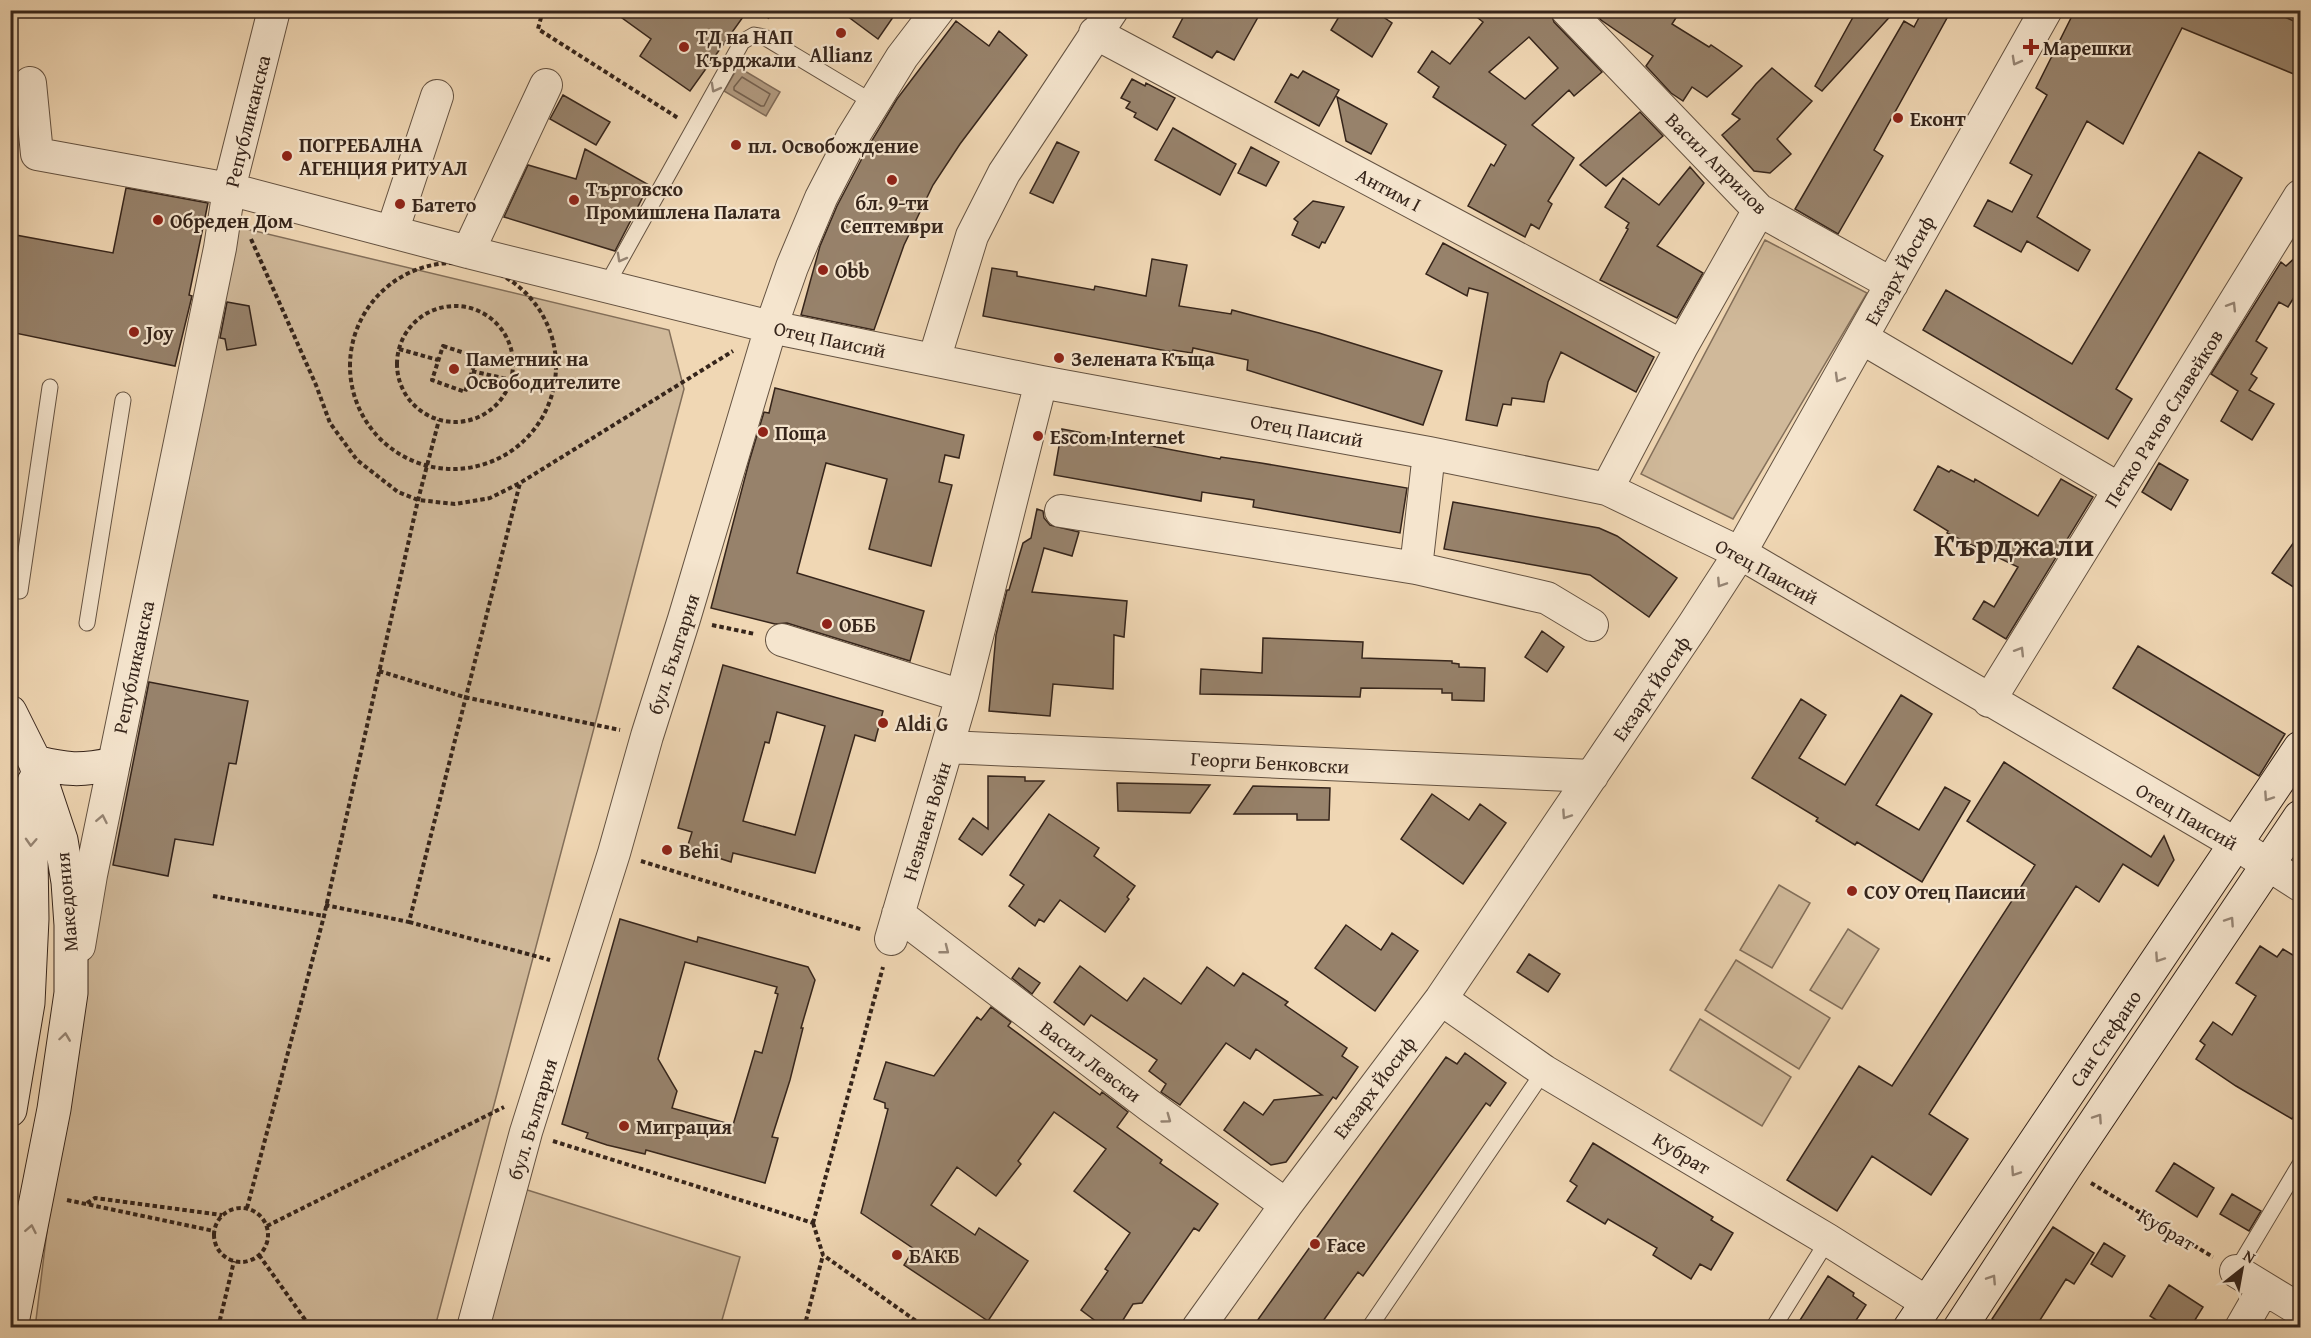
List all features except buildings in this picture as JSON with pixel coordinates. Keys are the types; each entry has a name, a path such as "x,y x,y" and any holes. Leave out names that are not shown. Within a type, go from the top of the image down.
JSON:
{"main road":[{"name":"Македония","path":"10,712 35,762 61,840 68,882 71,925 71,993"},
{"name":"Сан Стефано","path":"1918,1315 2301,748"},
{"path":"10,1110 28,1003 32,919 30,856 35,762 66,770 93,769 112,764"},
{"name":"Сан Стефано","path":"1960,1328 2065,1167 2301,817"},
{"name":"Републиканска","path":"11,1328 54,1109 71,993"},
{"path":"2032,1146 2065,1167"}],"street":[{"name":"Републиканска","path":"71,993 112,764 220,248 229,189 274,10"},
{"name":"бул. България","path":"473,1328 526,1132 542,1088 577,967 614,853 647,736 771,327 792,267 821,198 874,103 909,47 938,10"},
{"name":"Васил Априлов","path":"1567,10 1759,210 1892,284"},
{"name":"Екзарх Йосиф","path":"1198,1328 1286,1205 1441,999 1740,553 2046,10"},
{"path":"934,360 972,236 1004,173 1103,22"},
{"name":"Антим I","path":"1103,22 1682,346"},
{"name":"Отец Паисий","path":"30,83 37,154 229,189 468,252 771,327 1041,382 1429,453 1607,489 1740,553 2301,885"},
{"path":"468,252 546,85"},
{"path":"392,232 437,96"},
{"name":"Петко Рачов Славейков","path":"1989,700 2301,196"},
{"path":"1607,489 1682,346 1759,210"},
{"path":"1862,338 2119,489"},
{"name":"Незнаен Войн","path":"895,927 962,696 1041,382"},
{"path":"1416,568 1429,453"},
{"path":"1061,511 1416,568 1547,598 1592,625"},
{"path":"782,640 962,696"},
{"name":"Георги Бенковски","path":"948,747 1592,776"},
{"name":"Васил Левски","path":"895,927 1150,1106 1286,1205"},
{"name":"Кубрат","path":"1441,999 1544,1071 1828,1240 1918,1315"},
{"path":"2236,1271 2301,1310"},
{"path":"2241,1328 2264,1288"}],"lane":[{"path":"606,286 742,42 754,35 765,37 874,103"},
{"path":"20,591 50,387"},
{"path":"87,623 123,400"},
{"path":"1369,1328 1544,1071"},
{"path":"2236,1271 2301,1164"},
{"path":"1773,1328 1828,1240"}],"path":[{"path":"543,10 538,30 693,128"},
{"path":"249,232 316,385 330,423 357,460 398,492 418,500 454,504 490,498 520,483 771,327"},
{"path":"455,262 488,268 516,283 538,306 553,334 558,366 553,398 539,426 532,434 517,449 489,464 458,470 426,466 396,453 371,430 355,400 349,368 354,335 369,305 392,281 422,267 455,262"},
{"path":"452,306 470,308 487,315 501,327 510,344 514,362 512,380 504,397 483,415 457,423 439,420 422,412 409,400 400,384 397,366 399,349 406,332 426,314 452,306"},
{"path":"443,346 477,357 472,370 465,392 432,380 443,346"},
{"path":"399,349 438,360"},
{"path":"472,370 512,380"},
{"path":"248,1208 324,916 418,500 439,420"},
{"path":"409,922 464,697 520,483"},
{"path":"684,620 782,640"},
{"path":"379,671 464,697 647,736"},
{"path":"672,870 895,927 813,1223 823,1255 804,1328"},
{"path":"213,896 324,916"},
{"path":"326,905 409,922 577,967"},
{"path":"267,1226 542,1088"},
{"path":"526,1132 813,1223"},
{"name":"Кубрат","path":"2065,1167 2236,1271"},
{"path":"38,1195 87,1203 214,1231"},
{"path":"87,1203 95,1198 222,1215"},
{"path":"248,1208 263,1218 267,1226 267,1244 260,1255 248,1262 234,1262 223,1256 216,1246 214,1231 222,1215 229,1210 248,1208"},
{"path":"260,1255 311,1328"},
{"path":"823,1255 926,1328"},
{"path":"218,1328 234,1262"}],"shaded area":[{"path":"238,227 669,330 684,389 435,1327 35,1328 91,875"},
{"path":"1765,240 1867,293 1733,519 1641,474"},
{"path":"11,834 22,925 11,1047"},
{"path":"1779,885 1810,903 1772,968 1740,950"},
{"path":"1848,929 1879,949 1842,1009 1810,990"},
{"path":"1736,960 1830,1018 1799,1069 1705,1010"},
{"path":"1700,1019 1791,1077 1762,1126 1670,1070"},
{"path":"521,1188 740,1257 720,1327 480,1328"}],"water":[{"path":"738,67 780,92 766,116 724,91"}],"place":[{"name":"Allianz","path":"841,33"},
{"name":"ТД на НАП Кърджали","path":"684,47"},
{"name":"Марешки","path":"2031,47"},
{"name":"Еконт","path":"1898,118"},
{"name":"пл. Освобождение","path":"736,145"},
{"name":"ПОГРЕБАЛНА АГЕНЦИЯ РИТУАЛ","path":"287,156"},
{"name":"бл. 9-ти Септември","path":"892,180"},
{"name":"Търговско Промишлена Палата","path":"574,200"},
{"name":"Батето","path":"400,204"},
{"name":"Обреден Дом","path":"158,220"},
{"name":"Obb","path":"823,270"},
{"name":"Joy","path":"134,332"},
{"name":"Зелената Къща","path":"1059,358"},
{"name":"Паметник на Освободителите","path":"454,369"},
{"name":"Поща","path":"763,432"},
{"name":"Escom Internet","path":"1038,436"},
{"name":"ОББ","path":"827,624"},
{"name":"Aldi G","path":"883,723"},
{"name":"Behi","path":"667,850"},
{"name":"СОУ Отец Паисии","path":"1852,891"},
{"name":"Миграция","path":"624,1126"},
{"name":"Face","path":"1315,1244"},
{"name":"БАКБ","path":"897,1255"}],"district":[{"name":"Кърджали","path":"2014,544"}]}
